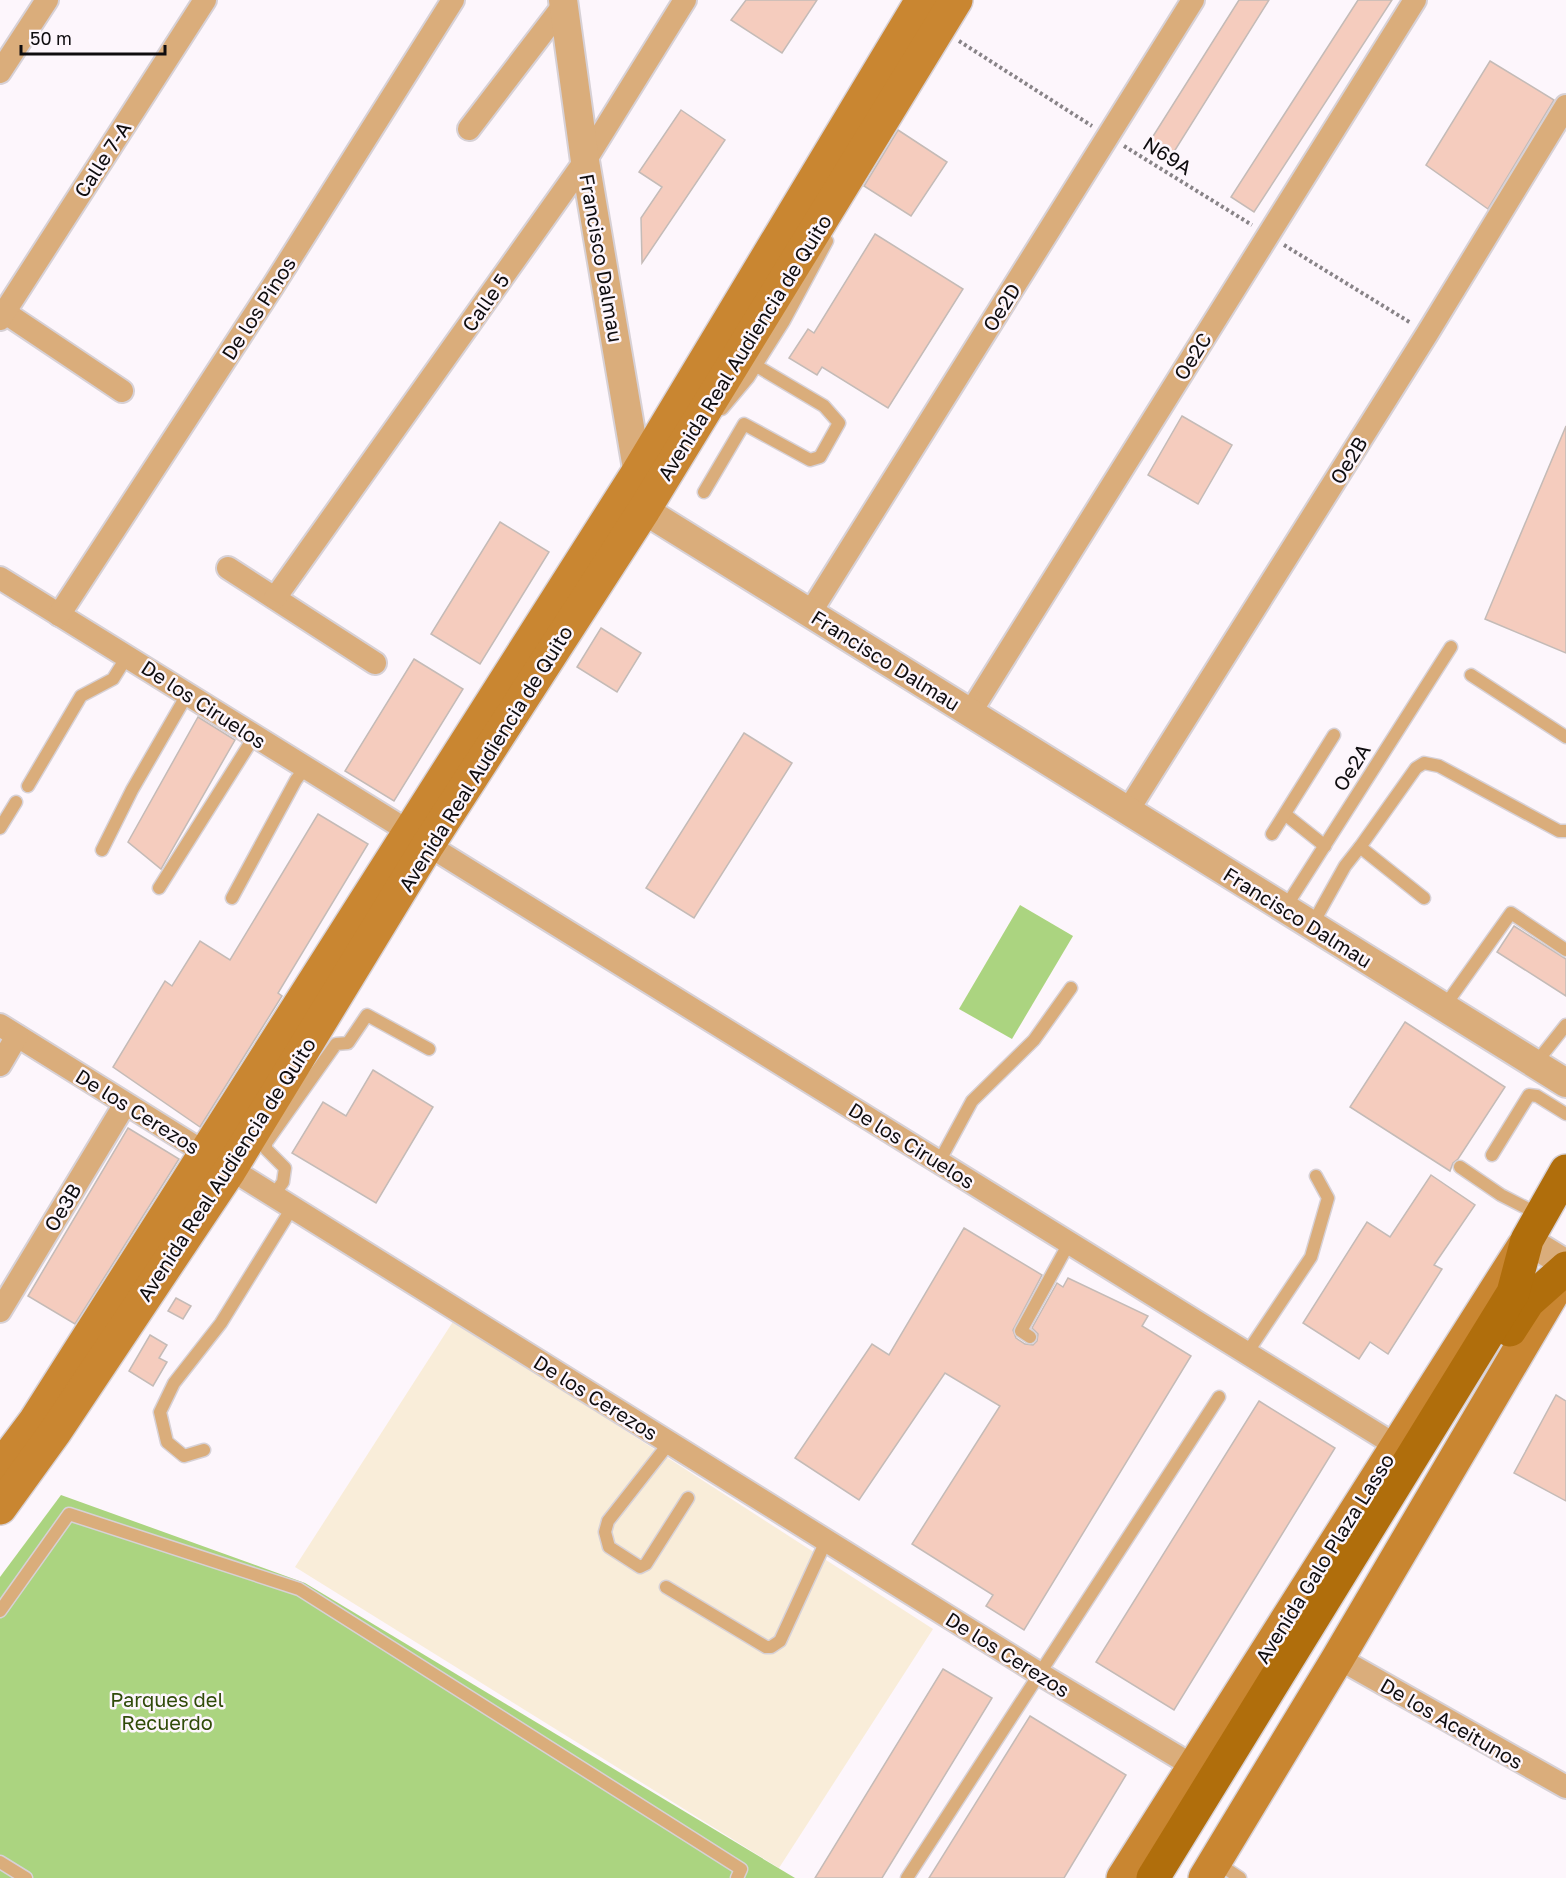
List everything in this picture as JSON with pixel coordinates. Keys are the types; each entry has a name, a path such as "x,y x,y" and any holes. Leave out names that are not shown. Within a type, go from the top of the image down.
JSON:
{"main road":[{"name":"Avenida Real Audiencia de Quito","path":"0,1508 55,1432 418,838 922,0"},
{"name":"Avenida Real Audiencia de Quito","path":"418,838 644,510 697,422 773,318 834,219 956,0"},
{"name":"Avenida Real Audiencia de Quito","path":"0,1467 218,1162"},
{"name":"Avenida Galo Plaza Lasso","path":"1123,1878 1534,1228 1566,1171"},
{"name":"Avenida Galo Plaza Lasso","path":"1153,1878 1513,1293 1534,1228"},
{"name":"Avenida Galo Plaza Lasso","path":"1172,1878 1371,1551 1528,1302 1566,1268"},
{"path":"1220,1872 1338,1658 1566,1268"}],"street":[{"path":"0,72 46,0"},
{"name":"Calle 7-A","path":"2,315 205,0"},
{"name":"De los Pinos","path":"59,615 273,286 453,0"},
{"name":"Calle 5","path":"275,598 585,161 685,0"},
{"name":"Oe2D","path":"810,613 1193,0"},
{"name":"Oe2C","path":"970,713 1415,0"},
{"path":"469,129 563,3"},
{"name":"Francisco Dalmau","path":"563,3 585,161 644,510 1566,1083"},
{"name":"Oe2B","path":"1127,812 1427,334 1566,106"},
{"path":"2,315 122,391"},
{"path":"228,568 375,663"},
{"name":"De los Ciruelos","path":"0,578 1395,1445"},
{"path":"0,1065 9,1031"},
{"name":"De los Cerezos","path":"9,1031 1040,1674 1193,1766"},
{"name":"Oe3B","path":"0,1311 125,1104"},
{"path":"1534,1228 1566,1268"},
{"name":"De los Aceitunos","path":"1338,1658 1566,1787"}],"lane":[{"path":"697,422 712,416 725,406 755,365 773,318"},
{"path":"704,492 744,424 810,460 820,457 839,423 824,406 755,365"},
{"name":"Oe2A","path":"1285,908 1451,647"},
{"path":"28,786 81,696 113,679 128,656"},
{"path":"1471,675 1566,737"},
{"path":"102,850 132,790 188,693"},
{"path":"1272,834 1334,735"},
{"path":"159,888 254,737"},
{"path":"1312,925 1345,867 1416,768 1424,763 1439,766 1559,831 1566,831"},
{"path":"232,898 296,780 305,768"},
{"path":"0,828 16,802"},
{"path":"1286,814 1325,846"},
{"path":"1360,847 1424,898"},
{"path":"1444,1008 1511,913 1566,950"},
{"path":"939,1162 972,1101 1034,1040 1071,988"},
{"path":"204,1450 184,1456 167,1442 160,1412 174,1383 221,1323 282,1202 285,1168 266,1149 266,1143 336,1044 348,1043 367,1016 429,1048"},
{"path":"1535,1064 1566,1025"},
{"path":"1492,1155 1529,1095 1537,1096 1566,1114"},
{"path":"1460,1167 1501,1196 1534,1228"},
{"path":"1247,1353 1311,1257 1328,1198 1316,1176"},
{"path":"1030,1337 1021,1331 1069,1243"},
{"path":"907,1878 1219,1398"},
{"path":"670,1442 608,1521 605,1532 609,1547 640,1567 646,1563 688,1498"},
{"path":"0,1611 69,1514 299,1589 741,1869 736,1878"},
{"path":"666,1587 766,1647 771,1647 780,1641 826,1541"},
{"path":"0,1862 26,1878"}],"path":[{"name":"N69A","path":"939,28 1427,334"}],"shaded area":[{"path":"454,1320 933,1629 779,1868 295,1567"}],"green space":[{"path":"1020,905 1073,936 1012,1039 959,1009"},
{"name":"Parques del Recuerdo","path":"61,1495 305,1583 795,1878 0,1878 0,1577"}],"building":[{"path":"746,0 817,0 782,53 731,20"},
{"path":"1239,0 1269,0 1172,155 1150,141"},
{"path":"1358,0 1392,0 1254,212 1231,197"},
{"path":"1490,61 1554,100 1488,209 1426,165"},
{"path":"681,110 725,140 642,263 641,218 662,187 639,172"},
{"path":"898,130 947,162 911,216 864,186"},
{"path":"875,234 963,289 888,408 822,367 817,375 789,358 808,329 814,333"},
{"path":"1182,416 1232,445 1198,504 1148,475"},
{"path":"1566,426 1566,653 1485,619"},
{"path":"500,522 549,552 480,664 431,634"},
{"path":"601,628 641,653 617,692 577,667"},
{"path":"414,659 463,689 394,801 345,771"},
{"path":"198,717 235,740 161,869 128,842"},
{"path":"744,733 792,763 694,918 646,888"},
{"path":"318,814 368,844 278,993 282,996 200,1127 113,1067 165,981 172,986 200,941 230,960"},
{"path":"1514,926 1566,959 1566,996 1497,952"},
{"path":"1405,1022 1505,1087 1458,1159 1453,1163 1450,1171 1350,1107"},
{"path":"373,1070 433,1107 376,1203 292,1153 323,1102 346,1116"},
{"path":"128,1128 179,1159 75,1324 28,1296"},
{"path":"1431,1175 1475,1205 1434,1265 1442,1269 1388,1354 1370,1342 1359,1359 1303,1323 1367,1222 1390,1237"},
{"path":"964,1228 1042,1275 1013,1330 1016,1338 1025,1344 1033,1345 1037,1341 1038,1334 1032,1328 1057,1283 1063,1287 1068,1278 1148,1316 1142,1326 1191,1356 1024,1630 986,1606 993,1595 912,1544 1000,1406 945,1373 859,1500 795,1458 872,1344 889,1355"},
{"path":"176,1298 191,1306 183,1319 168,1311"},
{"path":"150,1335 167,1345 159,1358 167,1362 153,1386 129,1371"},
{"path":"1556,1395 1566,1401 1566,1501 1514,1473"},
{"path":"1259,1401 1335,1448 1174,1710 1096,1662"},
{"path":"943,1669 992,1698 882,1878 815,1878"},
{"path":"1030,1716 1126,1775 1064,1878 929,1878"}]}
